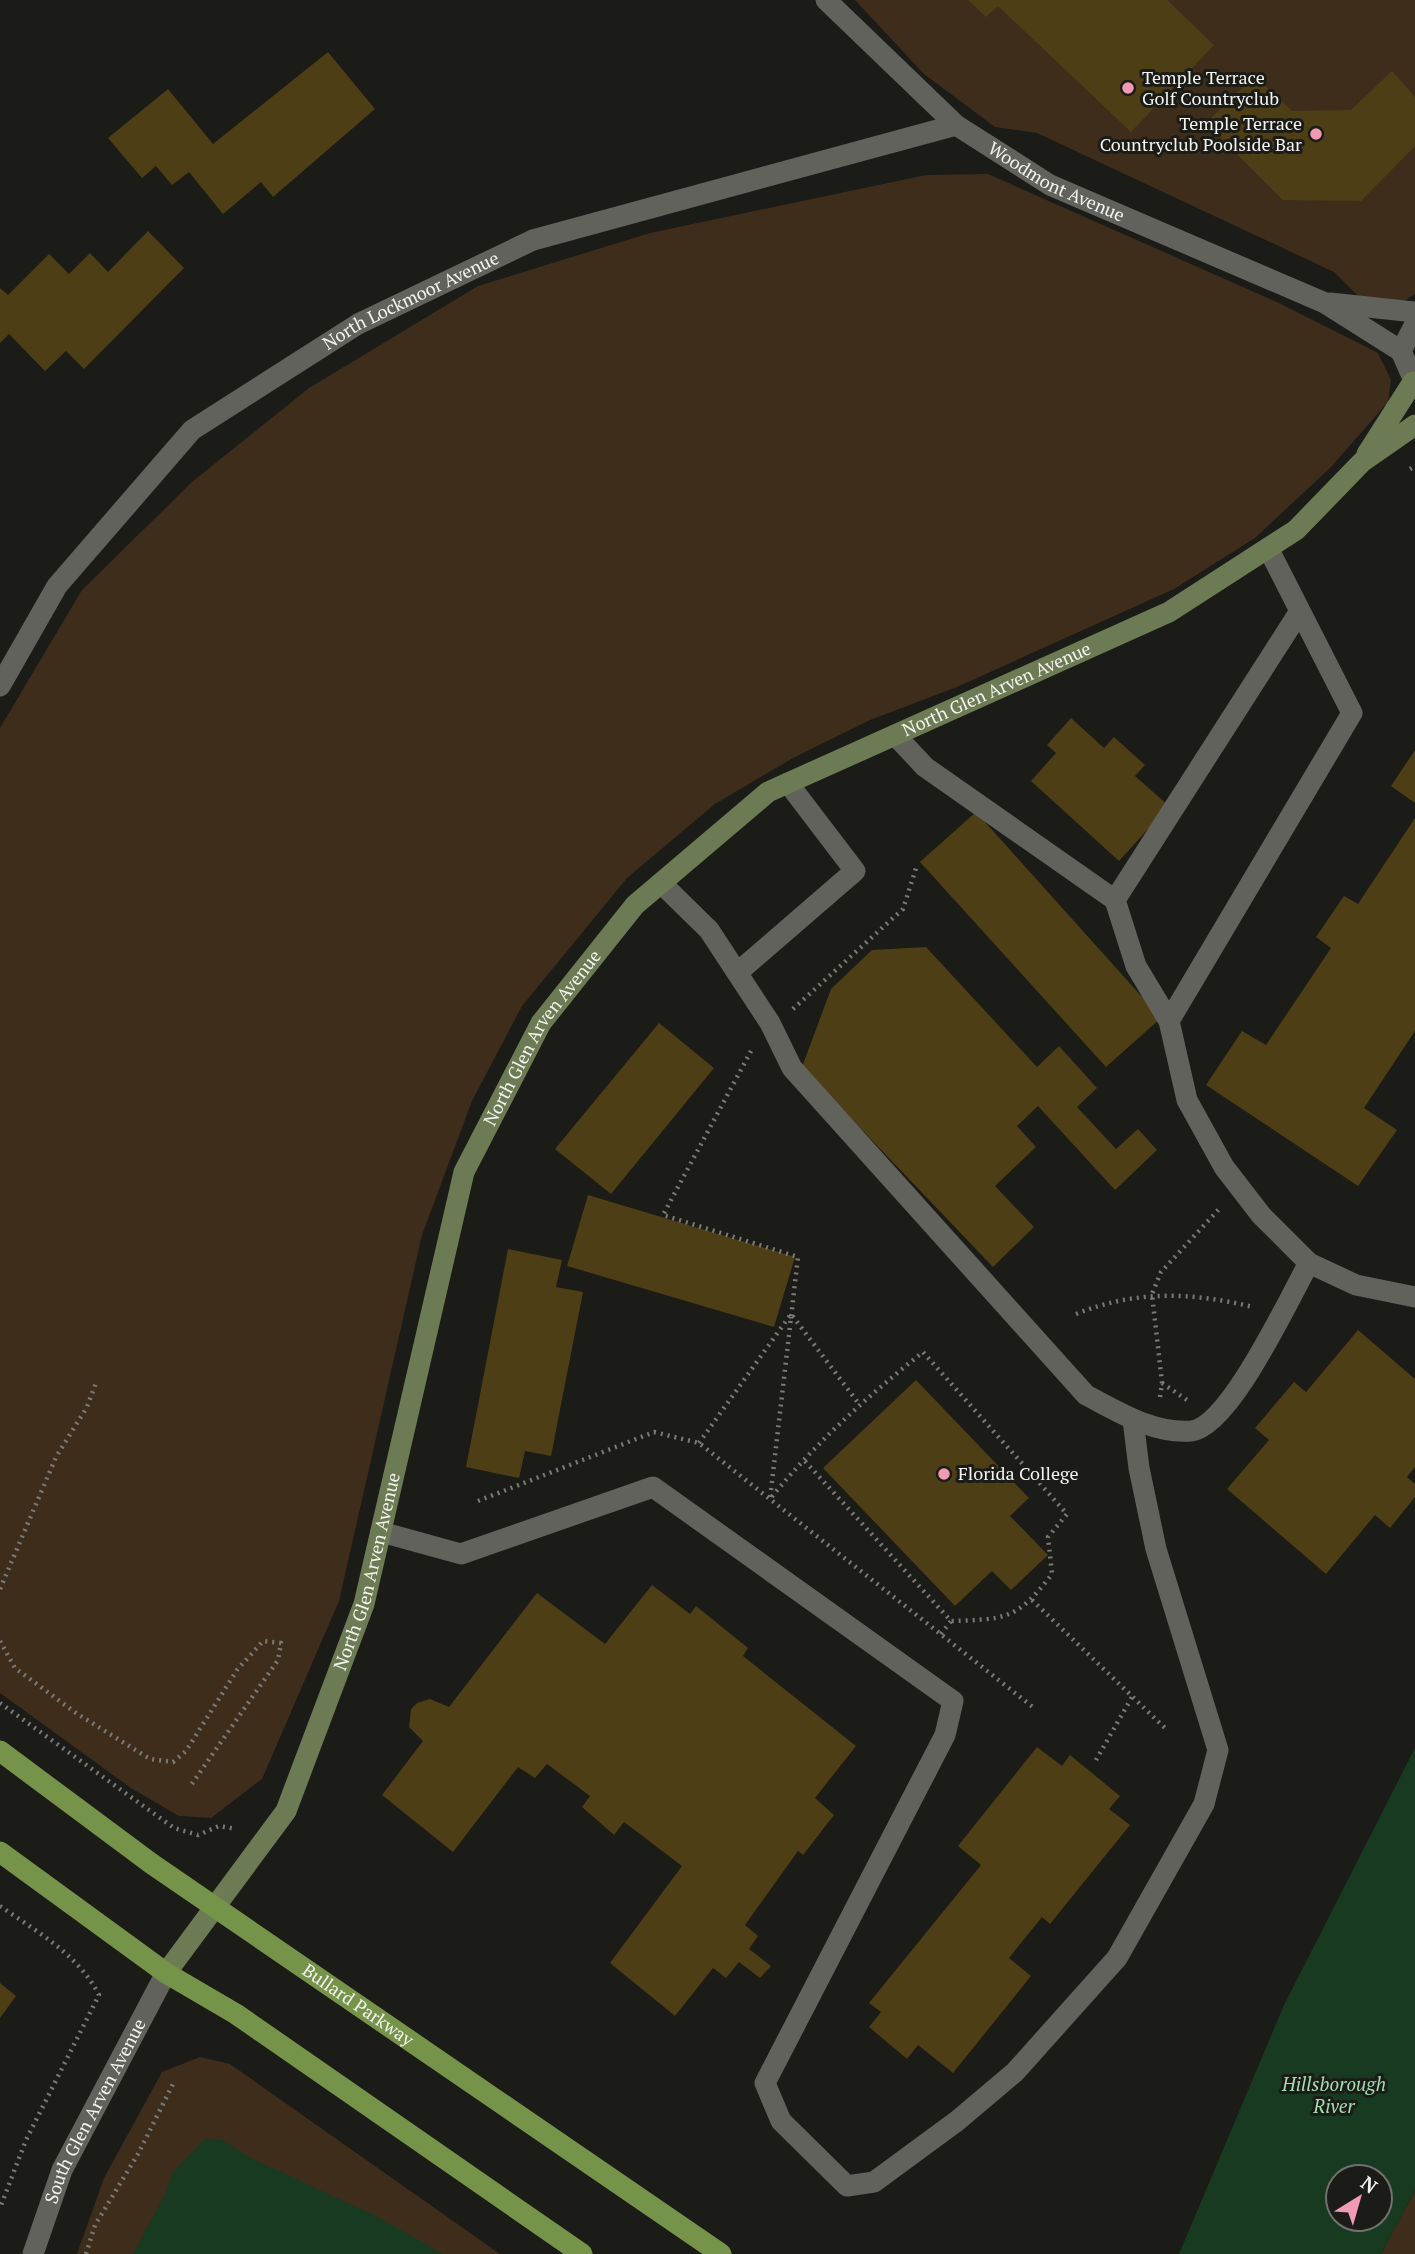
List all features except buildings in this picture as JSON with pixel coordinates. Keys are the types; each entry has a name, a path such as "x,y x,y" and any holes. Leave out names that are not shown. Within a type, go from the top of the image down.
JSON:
{"main road":[{"name":"Bullard Parkway","path":"0,1751 152,1864 721,2254"},
{"path":"0,1852 166,1973 236,2014 582,2254"}],"street":[{"name":"Woodmont Avenue","path":"826,0 956,125 1050,185 1325,303 1401,351"},
{"name":"North Lockmoor Avenue","path":"0,686 57,586 192,430 358,324 533,240 956,125"},
{"name":"Woodmont Avenue","path":"1325,303 1415,313"},
{"path":"1414,382 1401,351 1415,324"},
{"name":"North Glen Arven Avenue","path":"1362,462 1414,382"},
{"name":"North Glen Arven Avenue","path":"166,1973 286,1811 364,1604 464,1172 541,1023 635,905 768,792 1169,612 1296,530 1362,462 1415,425"},
{"path":"1169,1021 1352,713 1268,548"},
{"path":"1115,900 1300,611"},
{"path":"895,736 925,767 1115,900 1136,966 1169,1021 1187,1100 1224,1167 1261,1215 1309,1264 1356,1285 1415,1297"},
{"path":"737,973 855,871 788,783"},
{"path":"662,883 709,930 770,1023 792,1068 1086,1395 1133,1420 1166,1430 1194,1431 1215,1420 1234,1398 1309,1264"},
{"path":"381,1532 461,1555 653,1487 953,1701 945,1735 765,2083 781,2121 847,2186 874,2182 957,2121 1015,2072 1117,1958 1204,1804 1217,1750 1156,1549 1139,1468 1133,1420"},
{"name":"South Glen Arven Avenue","path":"33,2254 62,2169 166,1973"}],"path":[{"path":"790,1012 903,909 917,865"},
{"path":"754,1045 663,1215 797,1257 770,1499 802,1458 859,1404 923,1352 1067,1514 1048,1537 1052,1574 1032,1600 1008,1617 951,1621 941,1634"},
{"path":"1159,1404 1163,1383 1152,1294 1161,1272 1225,1202"},
{"path":"1076,1314 1101,1304 1152,1294 1223,1300 1258,1308"},
{"path":"791,1314 859,1404"},
{"path":"699,1443 791,1314"},
{"path":"0,1589 56,1457 87,1407 97,1380"},
{"path":"1163,1383 1193,1403"},
{"path":"802,1458 951,1621"},
{"path":"1032,1600 1166,1730"},
{"path":"0,1641 15,1668 76,1713 150,1759 173,1762 186,1752 237,1670 263,1641 281,1643 278,1660 188,1788"},
{"path":"1096,1760 1132,1697"},
{"path":"0,1703 174,1828 198,1835 219,1826 268,1833"},
{"path":"0,1906 70,1955 90,1976 99,1995 26,2140 0,2208"},
{"path":"86,2254 95,2225 138,2154 175,2080"}],"shaded area":[{"path":"855,0 1415,0 1415,294 1394,307 1362,300 1334,272 1037,133 995,127 924,74"},
{"path":"988,174 1281,304 1378,353 1391,380 1388,402 1331,467 1255,538 1174,589 957,687 870,720 793,758 715,804 627,878 522,1006 472,1101 422,1235 339,1601 262,1779 211,1818 179,1816 131,1788 0,1693 0,728 82,590 192,482 309,388 478,286 650,233 926,175"},
{"path":"200,2057 230,2064 500,2254 77,2254 104,2178 162,2072"},
{"path":"1415,2190 1415,2254 1381,2254"}],"water":[{"name":"Hillsborough River","path":"1415,1748 1415,2190 1394,2230 1394,2163 1324,2163 1324,2233 1392,2233 1381,2254 1179,2254 1284,2005"},
{"path":"205,2139 222,2140 251,2158 374,2215 443,2254 133,2254 165,2194 172,2173"}],"place":[{"name":"Temple Terrace Golf Countryclub","path":"1128,88"},
{"name":"Temple Terrace Countryclub Poolside Bar","path":"1316,134"},
{"name":"Florida College","path":"944,1474"}]}
